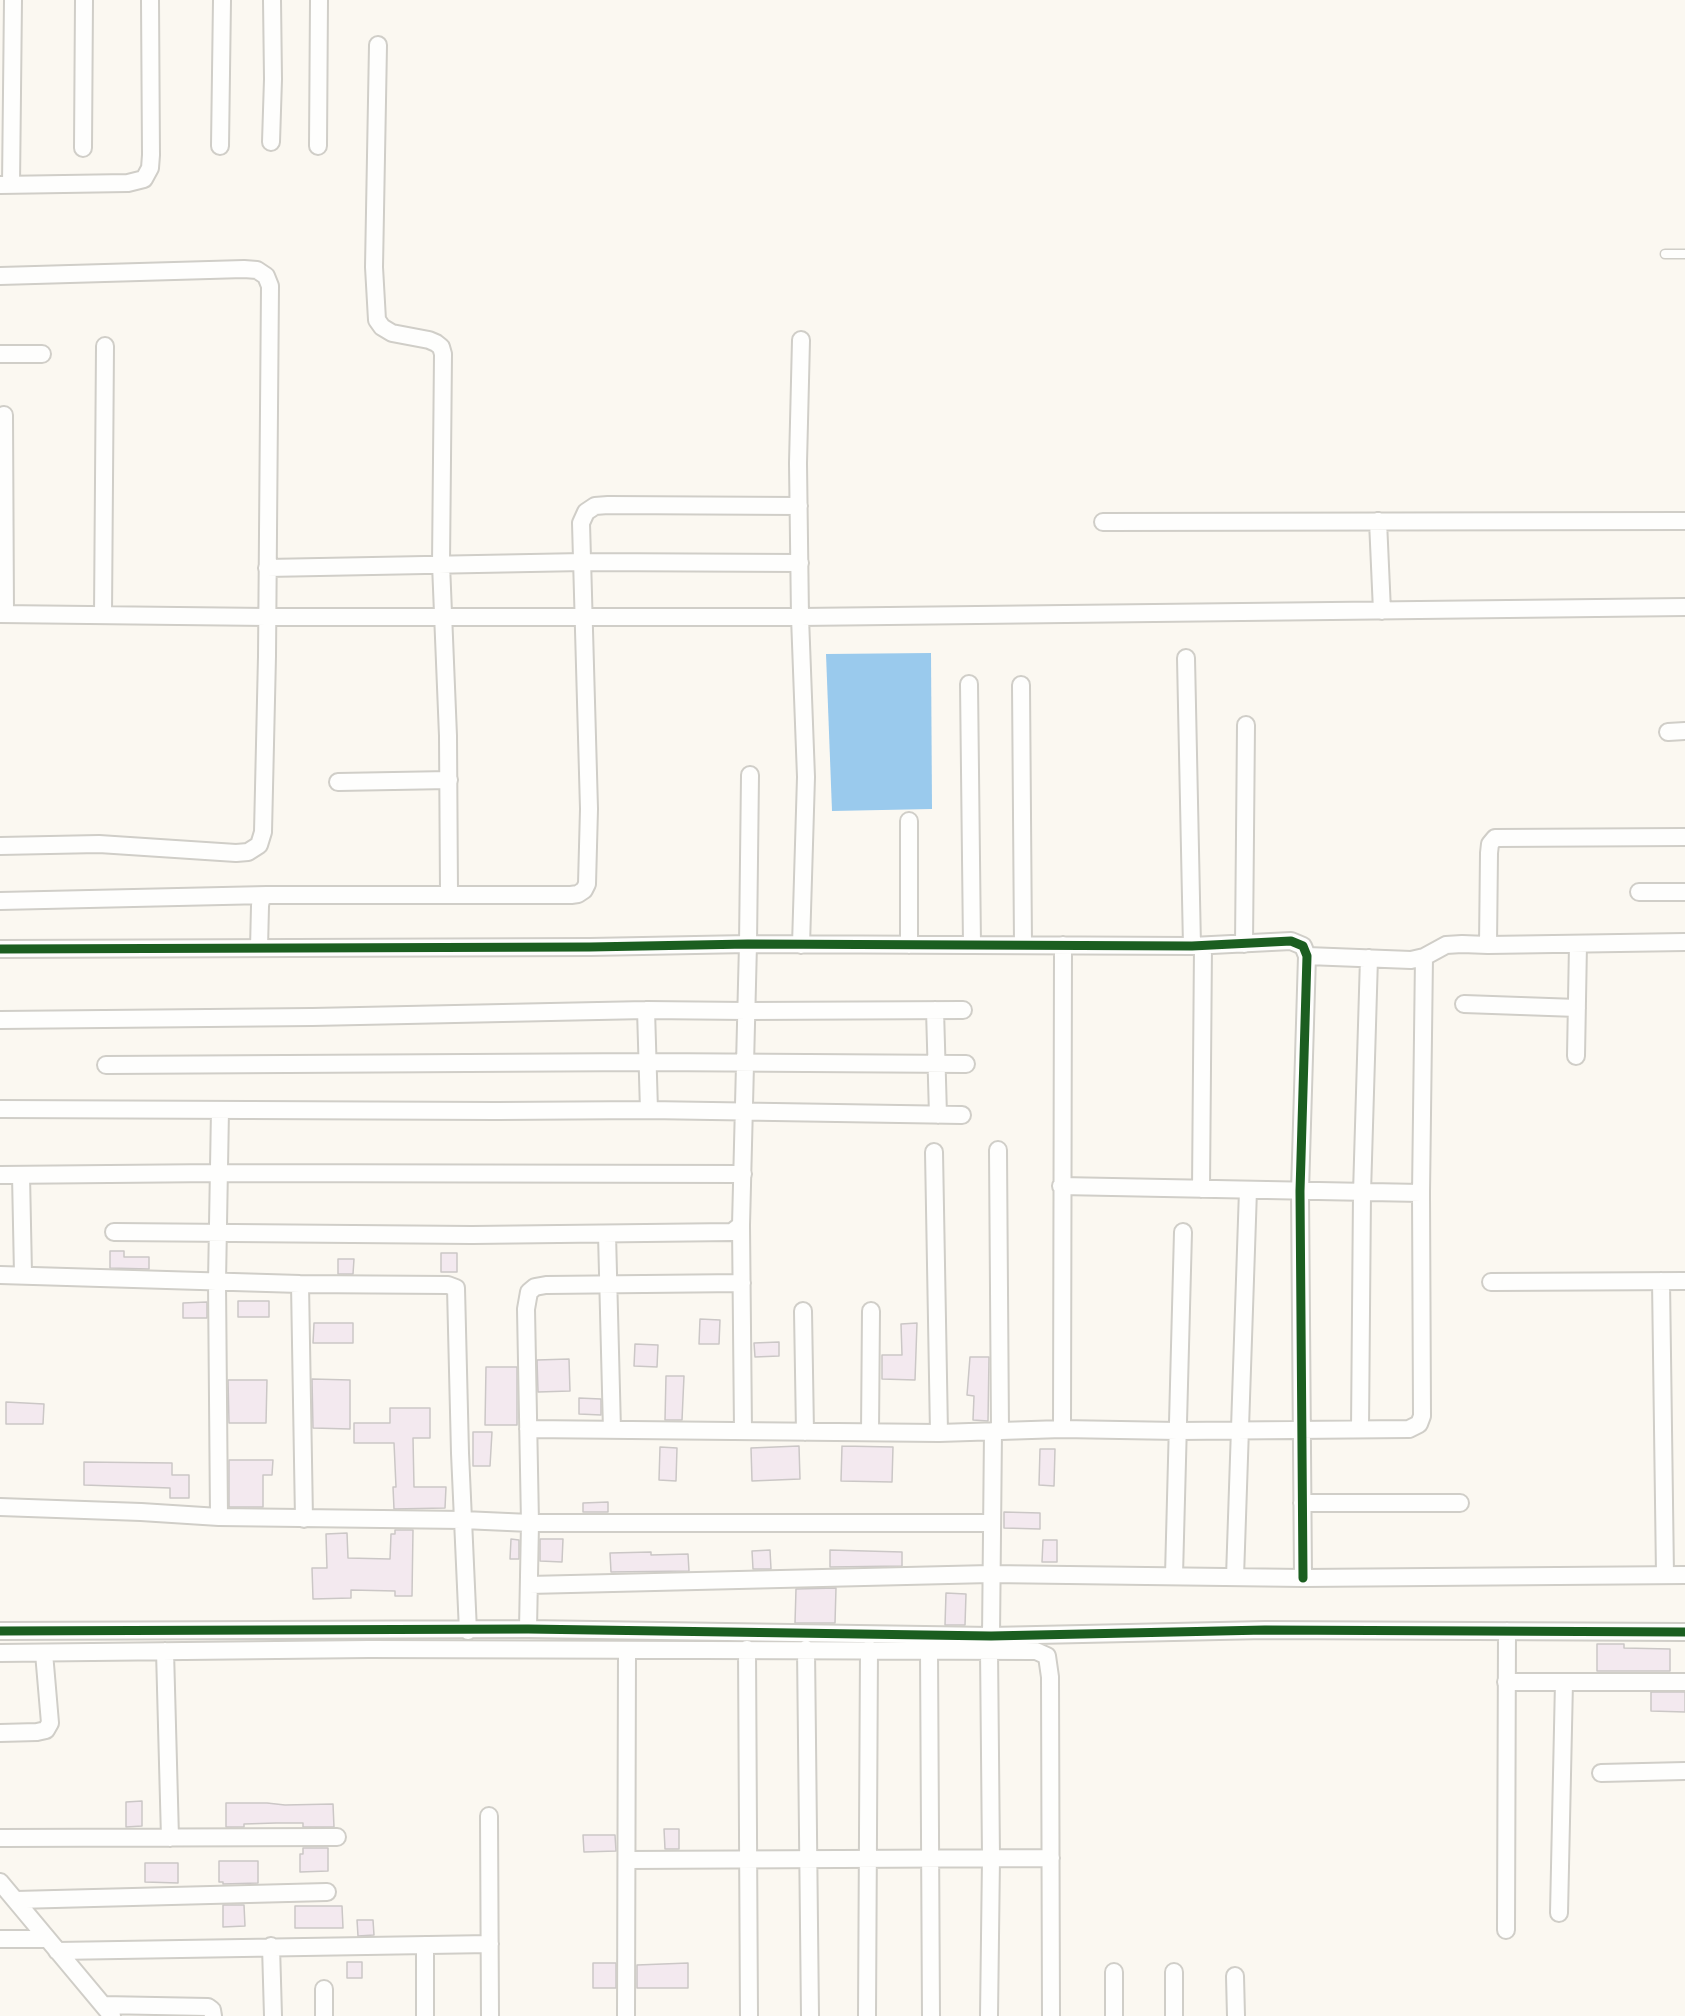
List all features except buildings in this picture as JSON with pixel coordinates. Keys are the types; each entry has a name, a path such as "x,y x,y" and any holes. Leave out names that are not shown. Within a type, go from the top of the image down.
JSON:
{"street":[{"path":"12,0 5,185 128,183 144,178 150,168 151,155 150,0"},
{"path":"83,148 84,0"},
{"path":"220,146 222,0"},
{"path":"271,142 272,0"},
{"path":"318,146 319,0"},
{"path":"378,45 374,267 376,311 382,327 392,333 429,340 441,348 443,354 441,564 449,780 449,893"},
{"path":"0,276 244,269 257,270 266,276 270,286 263,832 259,846 248,852 236,853 99,844 0,846"},
{"path":"801,340 800,617 806,777 801,945"},
{"path":"103,615 105,346"},
{"path":"0,354 42,354"},
{"path":"4,415 3,614 267,617 800,617 1685,607"},
{"path":"0,901 267,895 578,894 587,884 589,809 581,523 586,512 595,506 799,506"},
{"path":"1378,521 1382,610"},
{"path":"1103,522 1685,521"},
{"path":"267,568 583,562 800,563"},
{"path":"1186,658 1198,946 1201,1188"},
{"path":"969,684 972,945"},
{"path":"1021,685 1023,945"},
{"path":"1244,944 1246,725"},
{"path":"1668,732 1685,731"},
{"path":"743,1431 741,1225 750,775"},
{"path":"338,782 449,780"},
{"path":"909,821 909,945"},
{"path":"1488,945 1489,853 1490,844 1495,838 1685,837"},
{"path":"1639,892 1685,892"},
{"path":"260,948 260,906 261,899 267,895"},
{"path":"0,949 590,947 748,944 1198,946 1292,941 1303,946 1307,956 1300,1191 1303,1578"},
{"path":"1307,956 1411,960 1424,957 1446,945 1461,944 1685,942"},
{"path":"1576,1056 1578,944"},
{"path":"1062,1429 1063,945"},
{"path":"528,1429 939,1433 1062,1429 1178,1431 1409,1429 1419,1424 1422,1416 1421,1193 1424,957"},
{"path":"1359,1429 1362,1193 1369,958"},
{"path":"1464,1004 1576,1008"},
{"path":"646,1010 649,1110"},
{"path":"0,1020 312,1017 646,1010 963,1010"},
{"path":"935,1010 938,1115"},
{"path":"106,1065 648,1062 966,1064"},
{"path":"0,1108 649,1110 962,1115"},
{"path":"219,1517 217,1233 220,1110"},
{"path":"989,2016 990,1574 996,1431 998,1150"},
{"path":"934,1152 939,1433"},
{"path":"0,1175 743,1174"},
{"path":"21,1175 23,1274"},
{"path":"1062,1186 1421,1193"},
{"path":"1235,1577 1248,1190"},
{"path":"114,1232 719,1233 732,1232 741,1225"},
{"path":"1174,1575 1183,1232"},
{"path":"607,1234 612,1430"},
{"path":"0,1275 300,1284 448,1285 456,1288 468,1631"},
{"path":"1661,1281 1665,1575"},
{"path":"1491,1282 1685,1281"},
{"path":"528,1629 531,1523 526,1309 529,1292 535,1287 546,1285 742,1283"},
{"path":"300,1284 304,1519"},
{"path":"803,1311 805,1432"},
{"path":"870,1432 871,1311"},
{"path":"1302,1503 1460,1503"},
{"path":"0,1508 219,1517 531,1523 991,1523"},
{"path":"529,1586 990,1574 1303,1578 1685,1575"},
{"path":"0,1631 528,1629 990,1643 1036,1651 1047,1656 1050,1677 1051,2016"},
{"path":"0,1653 369,1648 929,1650 990,1643 1242,1631 1685,1632"},
{"path":"1506,1930 1507,1631"},
{"path":"747,1649 749,2016"},
{"path":"806,1649 810,2016"},
{"path":"867,2016 869,1649"},
{"path":"626,2016 627,1650"},
{"path":"929,1650 931,2016"},
{"path":"165,1652 170,1838"},
{"path":"0,1733 37,1732 46,1730 51,1723 44,1653"},
{"path":"1506,1682 1685,1682"},
{"path":"1559,1913 1563,1682"},
{"path":"1601,1773 1685,1771"},
{"path":"489,1816 490,2016"},
{"path":"0,1838 337,1837"},
{"path":"627,1860 1051,1858"},
{"path":"0,1882 108,2011 208,2007 212,2010 213,2016"},
{"path":"16,1900 327,1892"},
{"path":"0,1939 52,1945 490,1944"},
{"path":"424,2016 425,1945"},
{"path":"271,1946 273,2016"},
{"path":"1174,1971 1174,2016"},
{"path":"1114,1972 1114,2016"},
{"path":"1235,1976 1236,2016"},
{"path":"324,1989 324,2016"}],"lane":[{"path":"1665,254 1685,254"}],"water":[{"path":"931,653 932,809 832,811 826,654"}],"cycle path":[{"path":"0,949 590,947 748,944 1192,946 1291,941 1303,946 1307,956 1300,1191 1303,1578"},
{"path":"0,1631 528,1629 991,1636 1265,1630 1685,1632"}]}
